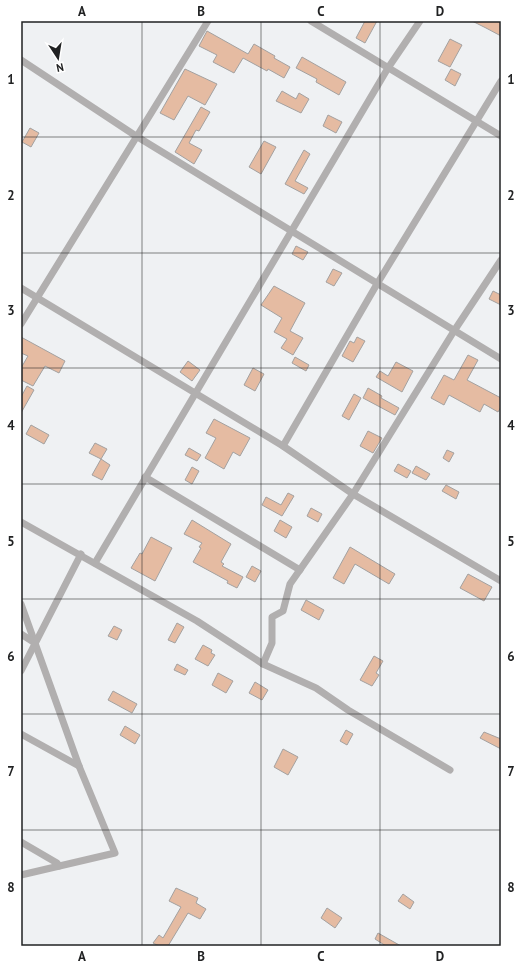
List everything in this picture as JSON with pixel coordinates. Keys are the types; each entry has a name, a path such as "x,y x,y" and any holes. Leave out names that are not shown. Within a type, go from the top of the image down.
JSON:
{"street":[{"path":"21,324 208,21"},
{"path":"311,21 501,136"},
{"path":"95,563 194,392 292,233 388,68 420,21"},
{"path":"21,60 136,136 292,233 501,359"},
{"path":"283,446 377,284 501,81"},
{"path":"263,664 272,643 272,617 283,611 290,584 353,494 454,331 501,260"},
{"path":"21,288 283,446 353,494 501,581"},
{"path":"145,478 300,570"},
{"path":"21,522 81,554 197,621 263,664 316,688 348,710 450,770"},
{"path":"21,671 81,554"},
{"path":"21,604 79,766 115,853 21,875"},
{"path":"21,634 35,643"},
{"path":"21,734 79,766"},
{"path":"21,842 57,863 59,866"}],"building":[{"path":"365,21 377,21 365,43 356,38"},
{"path":"472,21 501,21 501,36 486,28"},
{"path":"207,31 248,54 254,44 290,67 284,78 243,58 234,73 213,62 217,55 199,46"},
{"path":"450,39 462,45 450,67 438,61"},
{"path":"302,57 346,82 339,95 316,82 317,79 296,68"},
{"path":"185,69 217,84 205,105 188,96 174,120 160,113"},
{"path":"451,69 461,74 455,86 445,80"},
{"path":"282,91 296,99 299,93 309,99 301,113 276,101"},
{"path":"201,107 210,112 199,131 196,130 189,143 202,150 194,164 175,152"},
{"path":"328,115 342,122 336,133 323,126"},
{"path":"30,128 39,133 31,147 22,142"},
{"path":"264,141 276,147 261,174 249,167"},
{"path":"304,150 310,154 295,181 308,188 304,194 285,184"},
{"path":"296,246 308,252 303,260 292,254"},
{"path":"333,269 342,273 334,286 326,282"},
{"path":"274,286 305,303 290,331 303,338 293,355 281,348 287,339 274,332 282,318 261,305"},
{"path":"493,291 501,295 501,305 489,299"},
{"path":"21,337 65,361 59,373 45,366 33,386 21,380 21,368 28,356 21,353"},
{"path":"357,337 365,341 353,362 342,356 350,341 354,343"},
{"path":"468,355 478,360 467,380 501,398 501,407 498,412 484,404 480,412 449,395 444,405 431,398 444,375 454,380"},
{"path":"295,357 309,365 306,371 292,363"},
{"path":"188,361 200,370 192,381 180,372"},
{"path":"396,362 413,371 402,392 376,377 380,371 388,376"},
{"path":"253,368 264,374 255,391 244,385"},
{"path":"27,386 34,390 21,413 21,397"},
{"path":"368,388 382,396 381,398 399,408 395,415 363,398"},
{"path":"354,394 361,398 349,420 342,416"},
{"path":"214,419 250,438 240,456 233,452 224,469 205,458 216,438 206,433"},
{"path":"31,425 49,435 44,444 26,434"},
{"path":"368,431 382,438 373,453 360,446"},
{"path":"95,443 107,449 101,459 89,453"},
{"path":"189,448 201,455 197,461 185,455"},
{"path":"447,450 454,453 449,462 443,458"},
{"path":"101,459 110,465 102,480 92,475"},
{"path":"398,464 411,471 407,478 394,471"},
{"path":"416,466 430,474 426,480 412,473"},
{"path":"192,467 199,471 192,484 185,480"},
{"path":"446,485 459,492 456,499 442,491"},
{"path":"288,493 294,496 282,516 262,505 266,497 281,505"},
{"path":"311,508 322,514 318,522 307,516"},
{"path":"192,520 231,544 221,562 224,564 222,566 243,577 237,588 227,583 228,581 193,562 201,548 199,547 202,543 184,534"},
{"path":"280,520 292,527 286,538 274,531"},
{"path":"151,537 172,548 155,581 131,568 140,553 142,554"},
{"path":"350,547 395,574 389,584 355,564 344,584 333,578"},
{"path":"252,566 261,571 255,582 246,577"},
{"path":"468,574 492,587 484,601 460,588"},
{"path":"306,600 324,610 319,620 301,610"},
{"path":"177,623 184,627 175,643 168,640"},
{"path":"114,626 122,630 117,640 108,636"},
{"path":"203,645 212,650 211,653 215,655 208,666 195,659"},
{"path":"374,656 383,661 376,673 379,675 372,686 360,680"},
{"path":"177,664 188,670 185,675 174,670"},
{"path":"218,673 233,681 226,693 212,685"},
{"path":"255,682 268,690 262,700 249,693"},
{"path":"113,691 137,704 132,713 108,700"},
{"path":"125,726 140,735 135,744 120,735"},
{"path":"346,730 353,734 347,745 340,741"},
{"path":"484,732 501,739 501,749 480,738"},
{"path":"283,749 298,757 288,775 274,767"},
{"path":"176,888 198,898 196,903 206,909 200,919 188,913 168,946 159,946 153,943 159,935 163,938 181,907 169,901"},
{"path":"403,894 414,902 410,909 398,901"},
{"path":"327,908 342,918 335,928 321,918"},
{"path":"378,933 401,946 386,946 375,939"}]}
